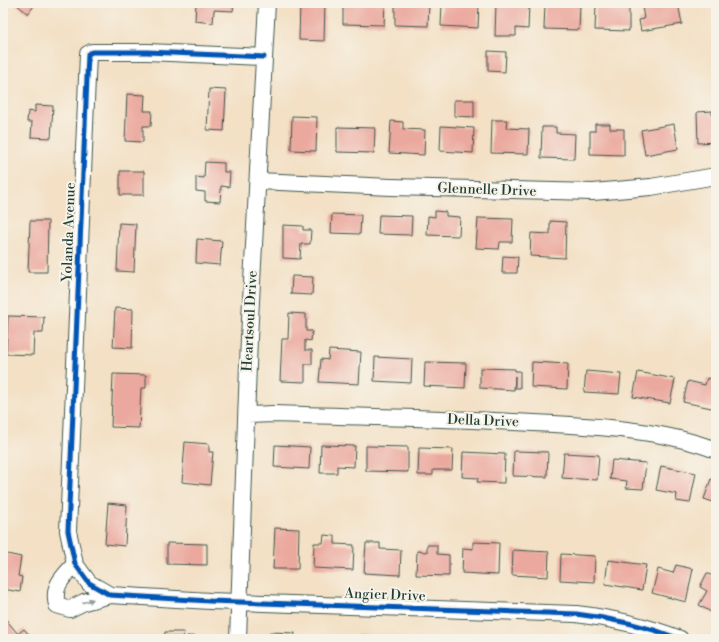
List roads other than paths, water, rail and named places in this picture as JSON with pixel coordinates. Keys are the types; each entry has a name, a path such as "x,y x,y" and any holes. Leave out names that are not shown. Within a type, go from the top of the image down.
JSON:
{"street":[{"name":"Heartsoul Drive","path":"238,639 249,338 267,3"},
{"name":"Yolanda Avenue","path":"89,584 75,564 68,530 88,54 92,52 147,52 264,57"},
{"name":"Glennelle Drive","path":"258,181 391,187 593,192 651,187 716,176"},
{"name":"Della Drive","path":"247,415 273,414 485,420 623,429 694,443 716,450"},
{"path":"75,564 60,580 55,595 57,605 70,609 84,602 110,595"},
{"name":"Angier Drive","path":"89,584 110,595 576,614 595,616 646,627 680,639"}]}
